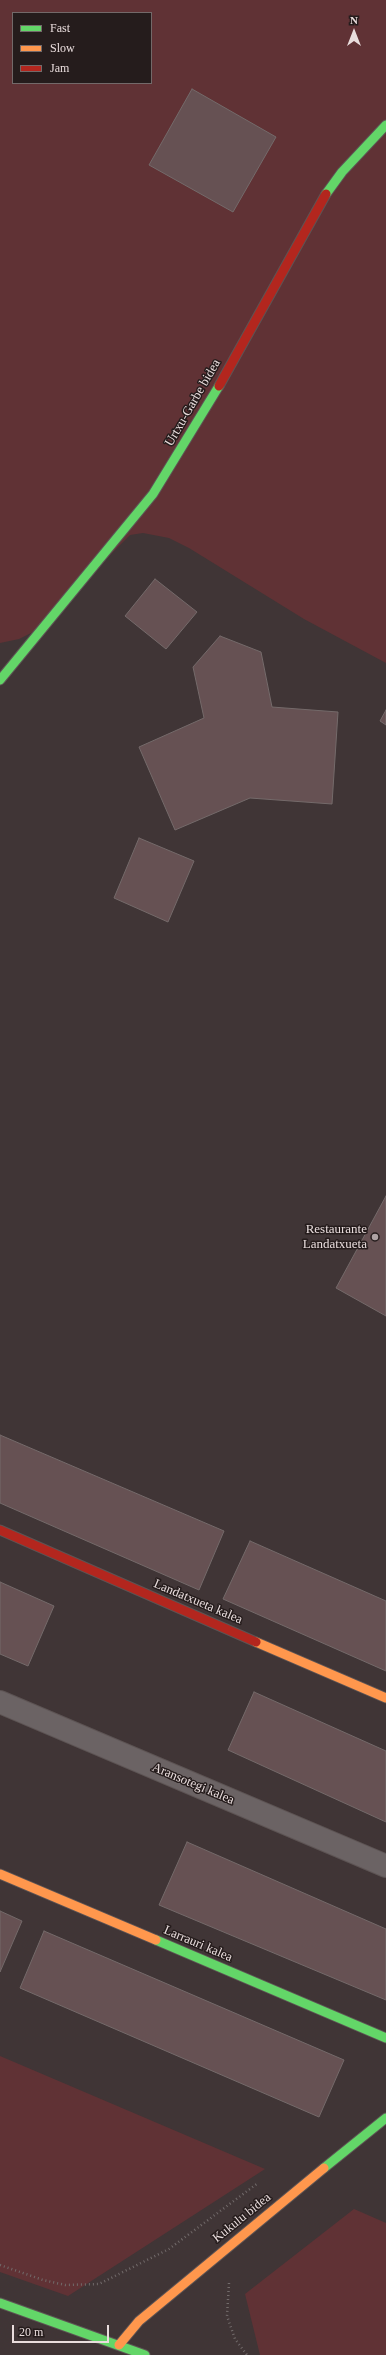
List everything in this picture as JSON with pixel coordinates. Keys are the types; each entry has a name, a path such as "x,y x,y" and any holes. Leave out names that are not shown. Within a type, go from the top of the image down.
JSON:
{"street":[{"name":"Urtxu-Garbe bidea","path":"0,680 153,494 204,414 320,204 342,172 386,125"},
{"name":"Landatxueta kalea","path":"0,1530 386,1698"},
{"name":"Aransotegi kalea","path":"0,1702 386,1866"},
{"name":"Larrauri kalea","path":"0,1874 386,2038"},
{"name":"Kukulu bidea","path":"119,2345 139,2321 197,2271 386,2118"},
{"path":"0,2303 145,2355"}],"path":[{"path":"0,2265 43,2280 65,2285 99,2284 169,2249 264,2178"},
{"path":"230,2280 227,2290 227,2316 235,2339 246,2355"}],"shaded area":[{"path":"0,0 386,0 386,663 304,619 189,548 169,538 143,533 130,535 33,632 19,639 0,643"},
{"path":"0,2056 265,2169 68,2296 0,2272"},
{"path":"354,2209 386,2223 386,2355 260,2355 245,2294"}],"building":[{"path":"192,89 276,137 233,212 149,165"},
{"path":"155,579 197,612 166,649 125,616"},
{"path":"220,636 261,652 272,707 338,712 332,804 250,798 175,830 139,747 204,718 193,667"},
{"path":"386,710 386,725 380,721"},
{"path":"139,838 194,861 168,922 114,898"},
{"name":"Restaurante Landatxueta","path":"386,1196 386,1316 336,1288"},
{"path":"0,1435 224,1531 199,1590 0,1503"},
{"path":"250,1541 386,1601 386,1671 223,1599"},
{"path":"0,1582 54,1606 28,1666 0,1654"},
{"path":"254,1692 386,1751 386,1822 228,1750"},
{"path":"187,1842 386,1929 386,2000 159,1905"},
{"path":"0,1911 22,1921 0,1972"},
{"path":"44,1931 344,2060 319,2117 20,1988"}],"traffic: fast":[{"path":"326,194 342,172 386,125"},
{"path":"0,680 153,494 219,386"},
{"path":"156,1940 386,2038"},
{"path":"324,2168 386,2118"},
{"path":"0,2303 145,2355"}],"traffic: slow":[{"path":"256,1642 386,1698"},
{"path":"0,1874 156,1940"},
{"path":"119,2345 139,2321 324,2168"}],"traffic: jam":[{"path":"219,386 326,194"},
{"path":"0,1530 256,1642"}],"place":[{"name":"Restaurante Landatxueta","path":"375,1237"}]}
